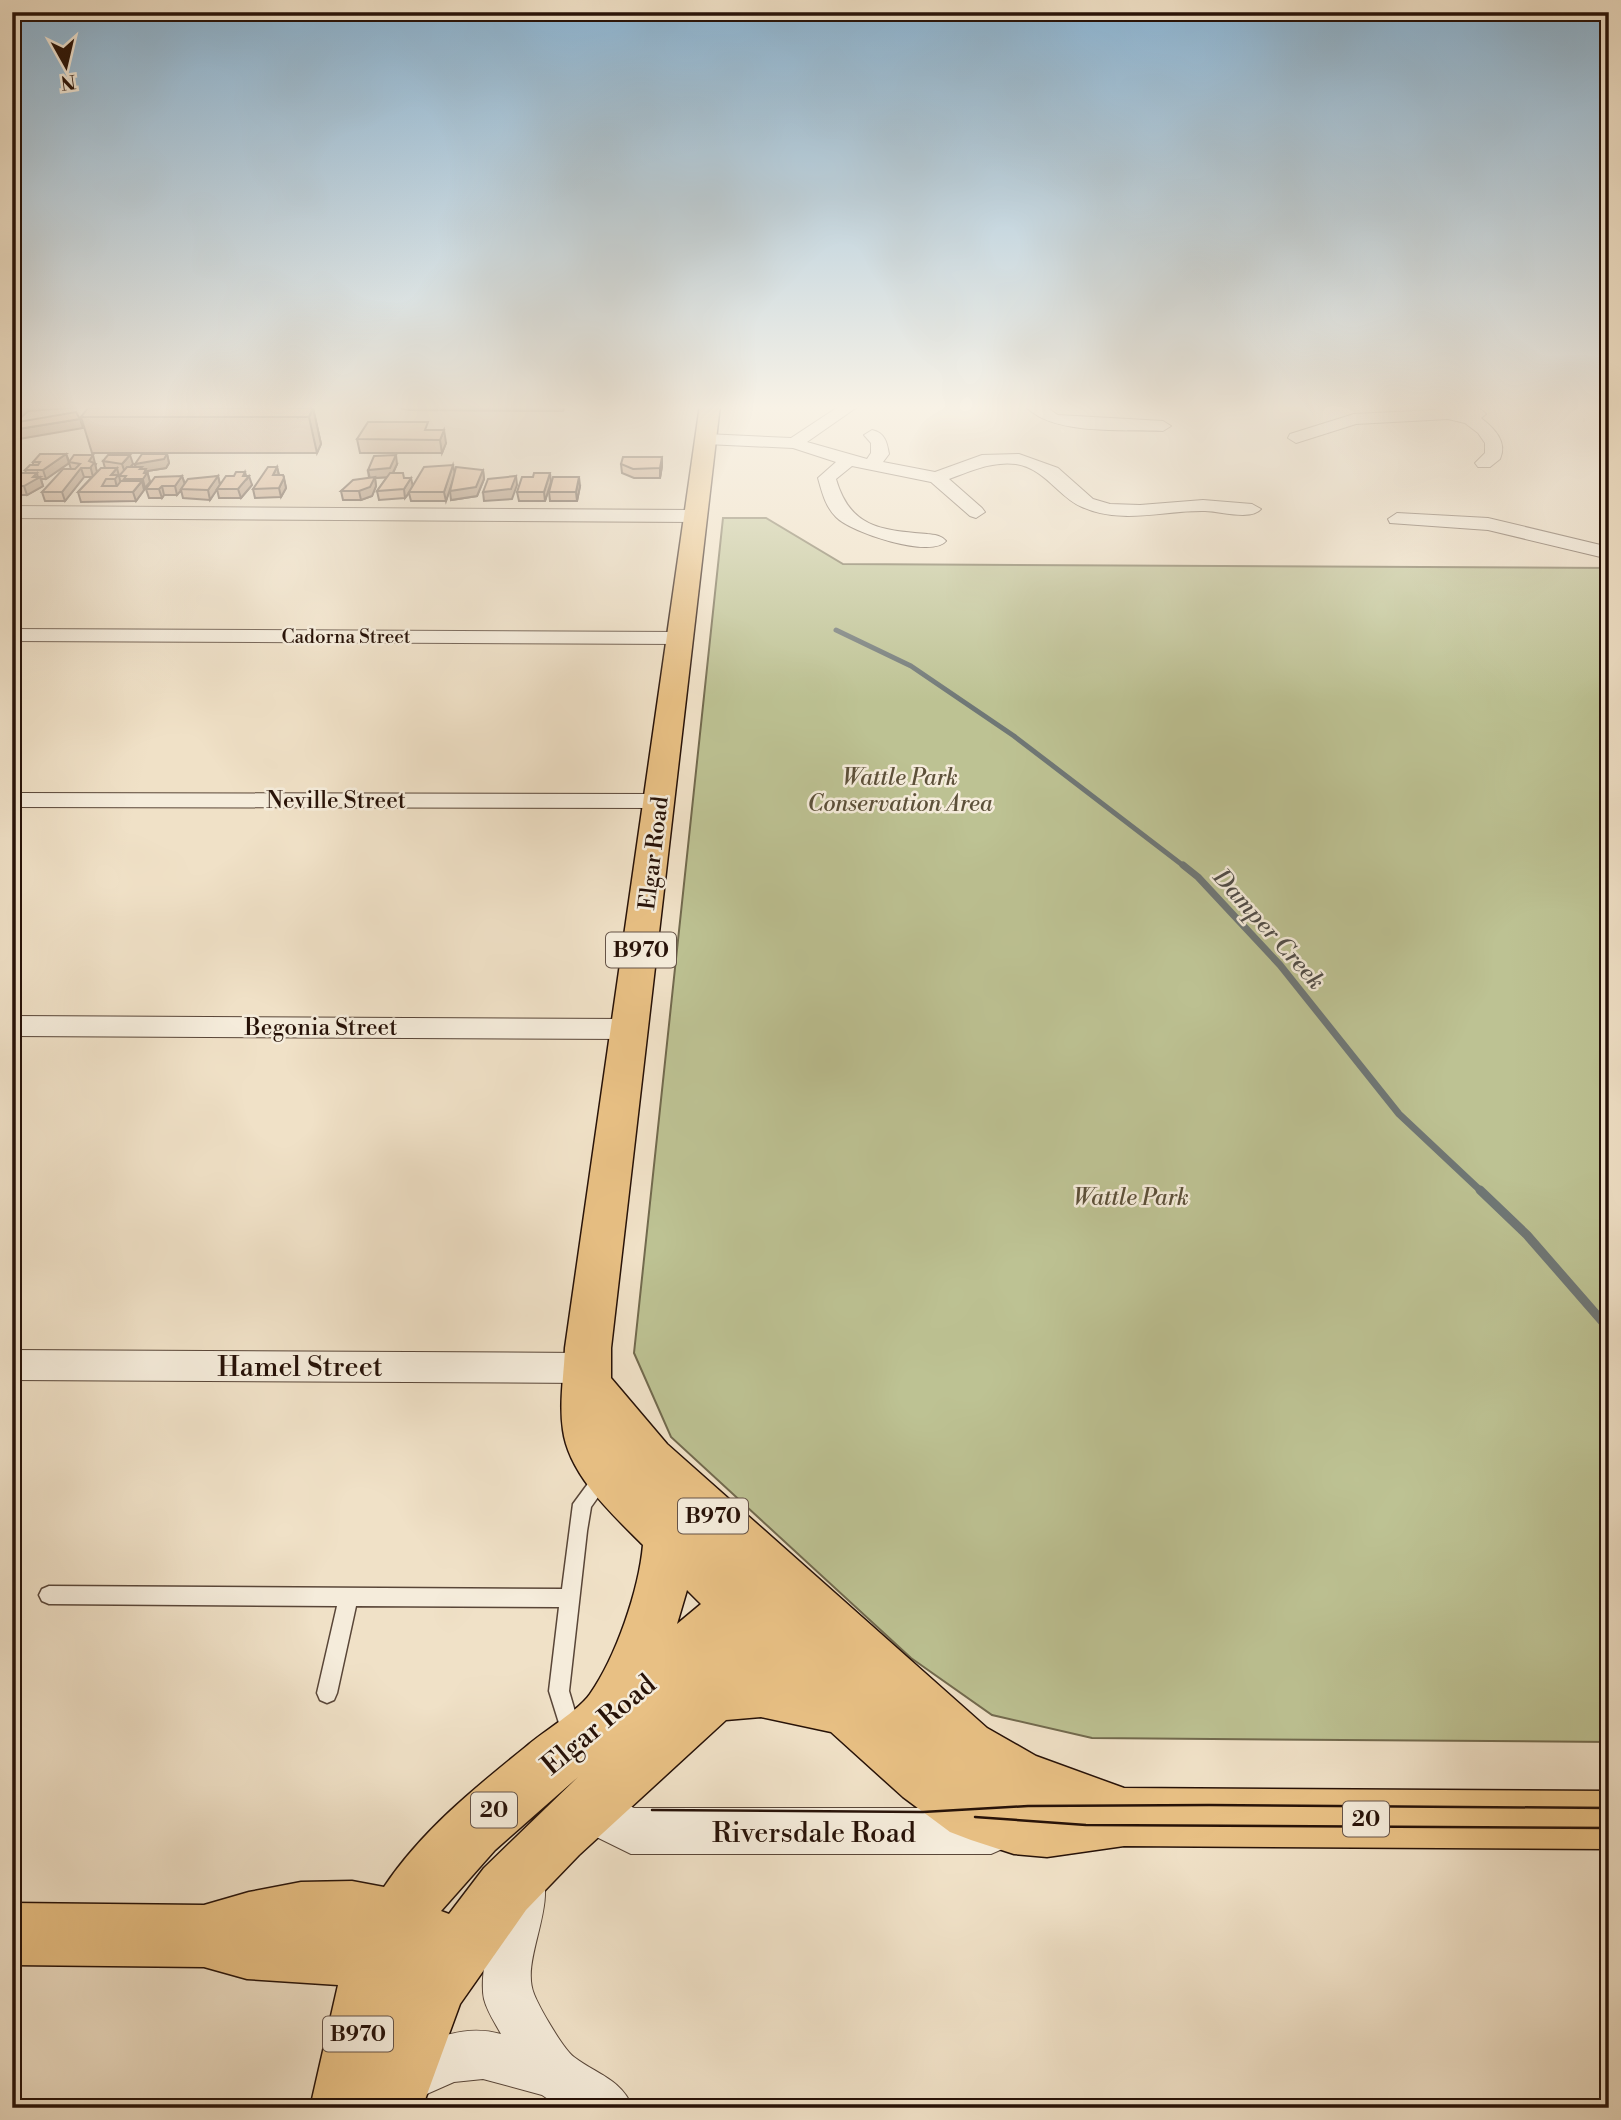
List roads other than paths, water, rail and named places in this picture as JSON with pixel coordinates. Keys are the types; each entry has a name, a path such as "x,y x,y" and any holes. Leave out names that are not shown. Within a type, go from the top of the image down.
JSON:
{"main road":[{"name":"Elgar Road","path":"377,2099 360,2025 388,1942 422,1884 457,1844 591,1730 775,1606 669,1536 608,1472 589,1439 588,1376 698,504"},
{"name":"B970","path":"588,1376 639,1448 775,1606"},
{"path":"591,1730 640,1649 668,1561 669,1536"},
{"name":"20","path":"446,1969 528,1863 586,1808 718,1693 775,1606"},
{"name":"Riversdale Road","path":"775,1606 845,1707 923,1777 971,1811 1003,1822 1047,1827 1124,1817 1609,1820"},
{"name":"Riversdale Road","path":"775,1606 976,1754 1021,1779 1124,1817"},
{"path":"718,1693 761,1690 845,1707"},
{"path":"12,1934 204,1937 247,1948 334,1953 388,1942 446,1969"},
{"name":"B970","path":"377,2099 446,1969"}],"street":[{"path":"840,504 850,523 867,532 937,541"},
{"path":"967,504 976,512"},
{"path":"1091,504 1110,509 1140,511 1203,505 1252,509"},
{"path":"12,512 696,516"},
{"path":"1397,519 1488,524 1609,553"},
{"name":"Cadorna Street","path":"12,635 680,638"},
{"name":"Neville Street","path":"12,800 660,801"},
{"name":"Begonia Street","path":"12,1026 630,1029"},
{"name":"Hamel Street","path":"12,1364 588,1376"},
{"name":"Riversdale Road","path":"586,1808 631,1831 960,1832 1047,1827"},
{"path":"528,1863 509,1959 507,1991 518,2018 553,2073"},
{"path":"377,2099 465,2054 484,2054 553,2073 607,2108"}],"lane":[{"path":"591,1730 559,1697 582,1504 608,1472"},
{"path":"49,1595 569,1598"},
{"path":"327,1693 348,1598"}],"waterway":[{"name":"Damper Creek","path":"836,630 911,666 1014,736 1185,867"},
{"name":"Damper Creek","path":"1183,865 1198,877 1280,965 1399,1114 1482,1192"},
{"name":"Damper Creek","path":"1480,1190 1527,1235 1609,1329"}],"tram line":[{"path":"652,1810 923,1812 1028,1806 1209,1805 1609,1808"},
{"path":"975,1817 1086,1825 1609,1828"}],"park label":[{"name":"Wattle Park Conservation Area","path":"900,790"},
{"name":"Wattle Park","path":"1131,1197"}]}
